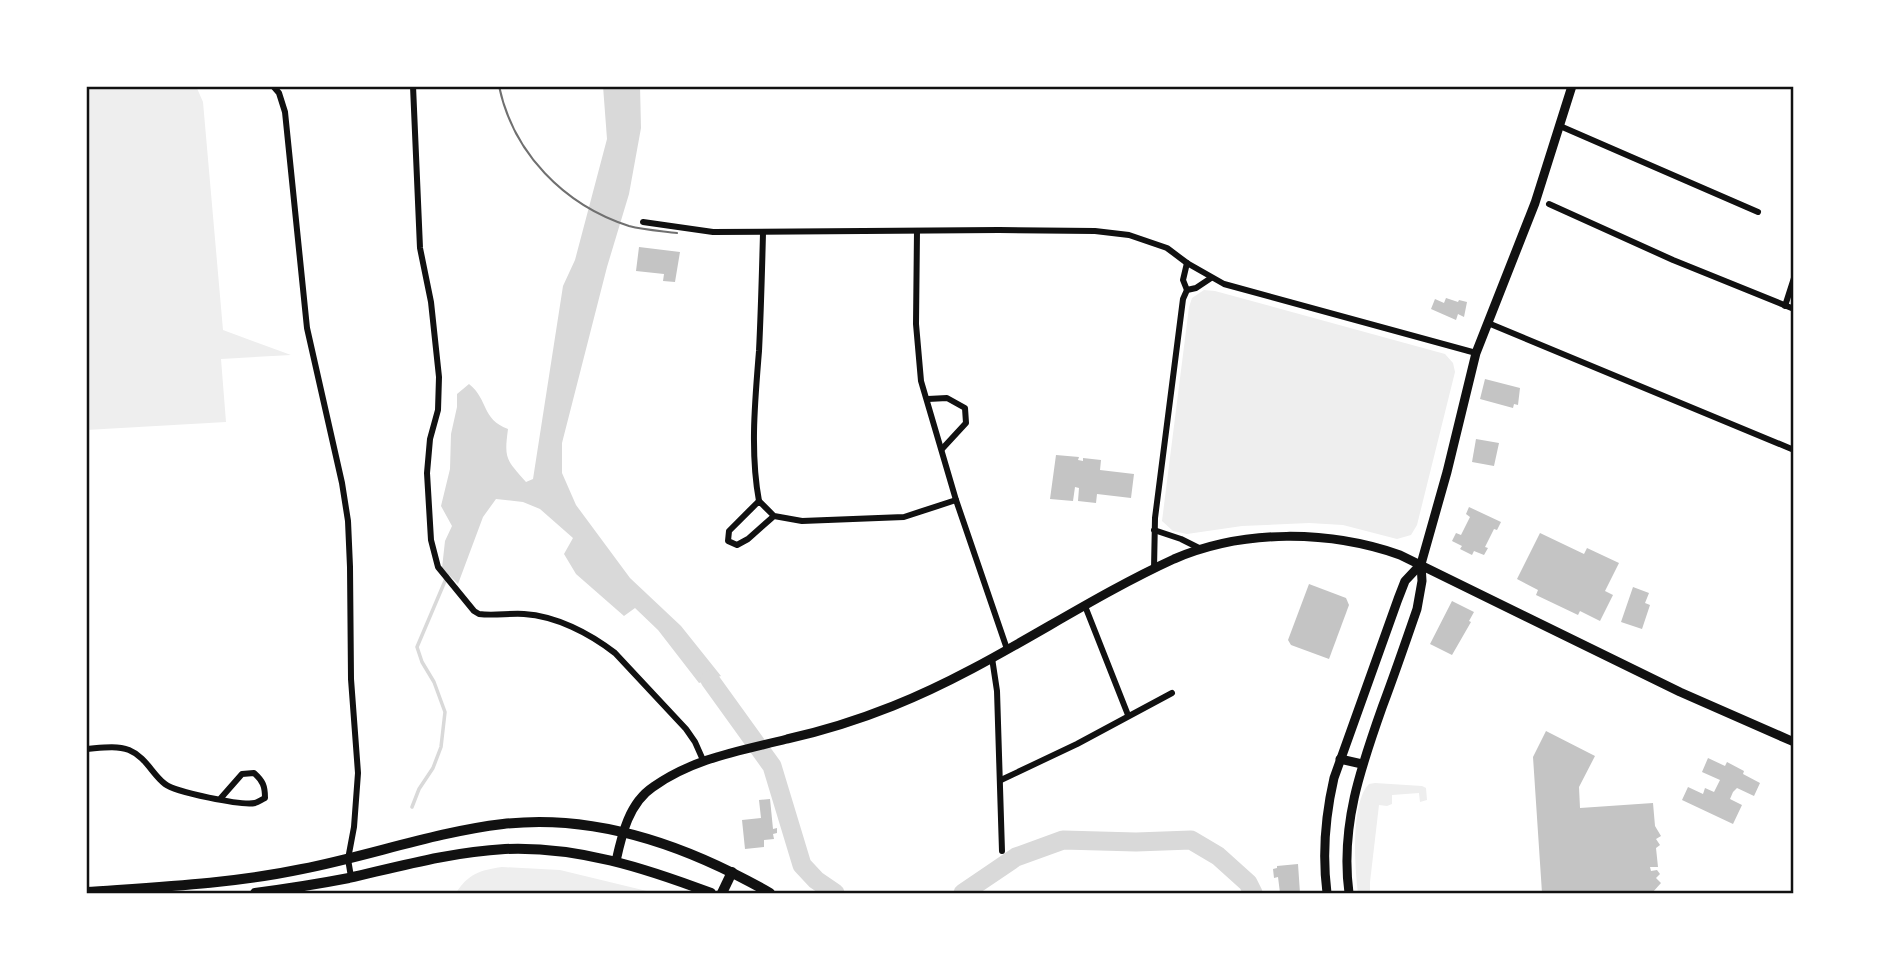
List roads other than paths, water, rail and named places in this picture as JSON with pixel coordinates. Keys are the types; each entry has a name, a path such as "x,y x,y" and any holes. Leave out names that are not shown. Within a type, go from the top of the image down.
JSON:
{"main road":[{"path":"1349,893 1346,875 1348,829 1362,764 1417,609 1422,581 1421,564 1476,352 1517,253 1572,86"},
{"path":"616,861 622,832 636,806 649,789 674,773 703,760 831,728 892,707 948,682 1154,569 1201,550 1278,536 1346,540 1370,545 1421,564 1680,692 1794,742"},
{"path":"1327,893 1324,854 1328,803 1340,759 1405,581 1421,564"},
{"path":"1340,759 1362,764"},
{"path":"86,892 250,878 348,859 471,829 505,824 569,824 622,832 699,856 770,893"},
{"path":"254,893 351,877 446,855 507,849 587,855 616,861 711,893"},
{"path":"722,893 732,872"}],"street":[{"path":"273,86 279,93 285,112 307,328 348,521 351,679 358,773 354,827 348,859 351,877"},
{"path":"413,86 420,247 434,323 439,377 438,410 430,439 427,473 433,552 438,567 479,614 527,614 550,619 602,643 615,653 686,729 703,760"},
{"path":"1560,126 1758,212"},
{"path":"1549,204 1673,260 1794,309"},
{"path":"643,222 698,231 763,233 1075,231 1129,235 1167,248 1224,284 1476,352"},
{"path":"917,231 916,324 921,381 956,500 1007,649"},
{"path":"763,233 762,305 753,435 755,483 759,501 774,516 802,521 904,517 956,500"},
{"path":"1154,569 1154,530 1172,377 1183,299 1187,289 1183,280 1187,263"},
{"path":"1187,289 1196,288 1211,278"},
{"path":"1785,306 1794,278"},
{"path":"1488,323 1794,450"},
{"path":"928,399 947,398 965,408 966,423 942,449"},
{"path":"759,501 729,531 729,541 737,545 748,539 774,516"},
{"path":"1154,530 1181,539 1201,550"},
{"path":"1085,606 1128,715"},
{"path":"992,658 997,691 1002,851"},
{"path":"1001,780 1077,744 1172,693"},
{"path":"86,749 108,747 130,750 151,766 164,784 178,791 220,799 254,803 265,798 265,789 262,780 254,773 242,774 220,799"}],"waterway":[{"path":"412,807 441,747 445,712 417,647 448,574"},
{"path":"710,680 772,766 802,865 816,880 835,893"},
{"path":"963,893 1016,857 1063,840 1191,840 1218,856 1248,883 1253,893"}],"tram line":[{"path":"499,86 516,133 529,154 563,190 605,217 629,226 677,233"}]}
